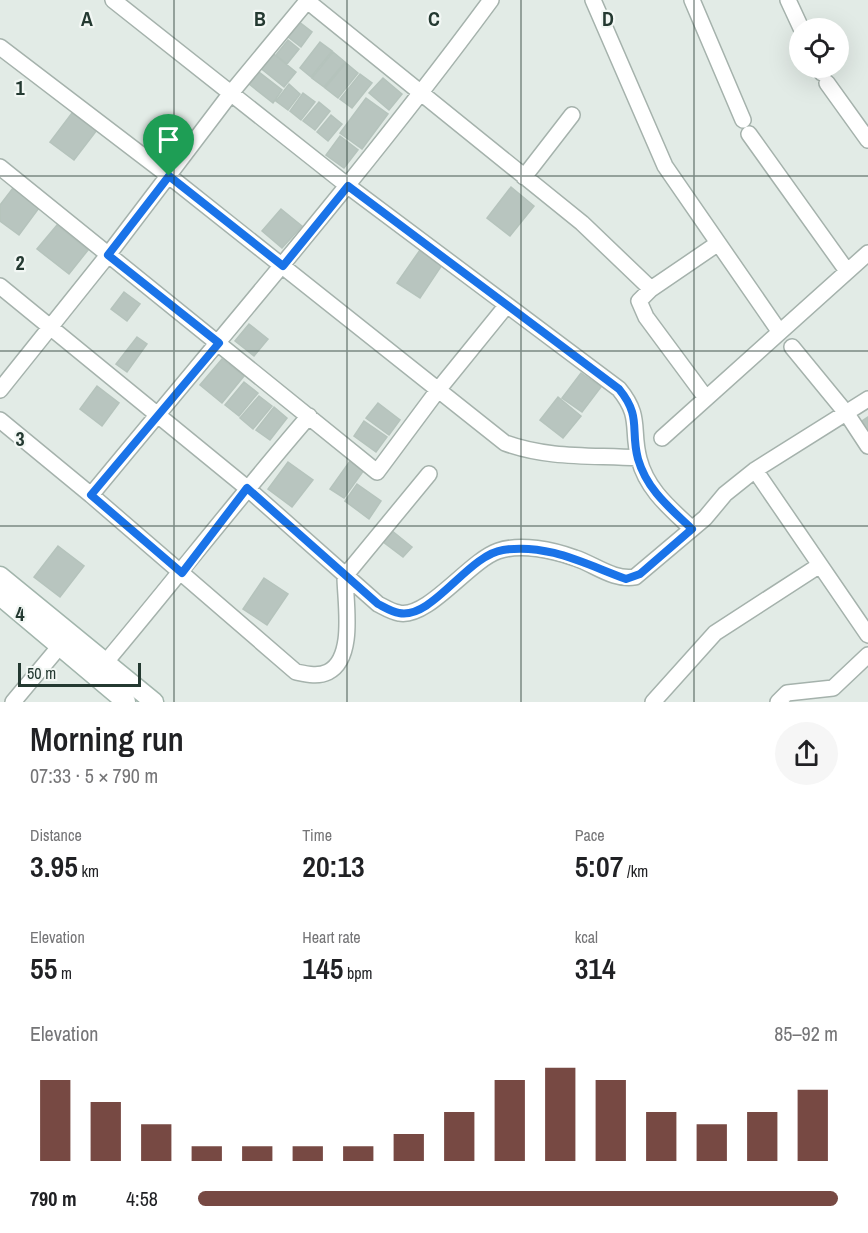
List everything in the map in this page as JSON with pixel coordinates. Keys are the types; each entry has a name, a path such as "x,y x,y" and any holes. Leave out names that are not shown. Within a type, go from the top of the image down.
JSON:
{"main road":[{"path":"0,576 154,702"},
{"path":"0,596 126,702"}],"street":[{"path":"113,0 348,186 619,389 632,405 638,458 650,489 692,529"},
{"path":"0,390 108,255 231,93 307,0 582,223 651,289"},
{"path":"692,0 746,127 847,272"},
{"path":"788,0 796,18"},
{"path":"597,1 665,166 779,331"},
{"path":"91,495 348,186 423,92 485,2"},
{"path":"0,47 169,176 506,443 530,452 566,456 638,458"},
{"path":"826,78 868,140"},
{"path":"524,177 572,115"},
{"path":"0,167 377,472 438,390 507,305"},
{"path":"706,398 640,306 640,298 717,244"},
{"path":"662,438 868,253"},
{"path":"0,286 247,488 378,604 400,614 417,610 480,560 500,550 533,548 576,558 626,579 640,574 692,529 725,494 755,470 868,399"},
{"path":"792,346 847,414 868,446"},
{"path":"105,663 182,573 247,488 309,417"},
{"path":"0,420 91,495 296,672 315,675 328,672 338,663 347,640 345,576 429,474"},
{"path":"755,470 868,634"},
{"path":"655,702 715,633 820,565"},
{"path":"14,702 59,647"},
{"path":"778,702 787,693 833,688 868,655"}],"building":[{"path":"298,21 312,32 301,47 287,36"},
{"path":"288,40 299,49 287,64 276,55"},
{"path":"320,42 332,51 311,77 300,68"},
{"path":"271,52 296,72 284,87 259,67"},
{"path":"333,52 345,62 324,87 312,78"},
{"path":"346,63 358,73 338,98 325,88"},
{"path":"259,72 282,90 273,103 249,84"},
{"path":"360,74 372,83 352,108 340,99"},
{"path":"383,78 402,94 389,110 369,93"},
{"path":"289,84 300,94 288,110 276,101"},
{"path":"303,93 315,102 301,120 290,111"},
{"path":"366,98 388,114 362,149 340,133"},
{"path":"319,102 330,111 315,130 303,121"},
{"path":"72,113 97,130 74,160 50,142"},
{"path":"331,115 342,124 328,141 317,132"},
{"path":"340,136 358,150 344,168 326,155"},
{"path":"511,187 534,206 510,236 487,218"},
{"path":"13,188 39,208 19,235 0,221 0,205"},
{"path":"281,209 302,226 282,248 262,231"},
{"path":"57,225 88,250 69,274 37,249"},
{"path":"420,250 442,265 420,298 397,283"},
{"path":"124,292 140,304 127,321 111,309"},
{"path":"249,324 268,339 254,356 235,341"},
{"path":"137,337 147,344 127,372 116,364"},
{"path":"222,359 244,376 222,403 200,385"},
{"path":"581,373 601,387 582,412 562,398"},
{"path":"244,382 258,393 239,416 225,405"},
{"path":"97,386 119,403 102,426 80,409"},
{"path":"259,396 272,406 253,429 240,418"},
{"path":"558,397 581,416 563,438 540,420"},
{"path":"378,403 400,420 389,435 366,418"},
{"path":"274,407 287,418 270,440 256,430"},
{"path":"868,417 868,435 859,423"},
{"path":"364,421 387,437 376,452 354,436"},
{"path":"350,461 364,470 344,498 330,489"},
{"path":"288,462 313,480 292,507 268,489"},
{"path":"357,484 381,501 369,519 345,501"},
{"path":"391,530 412,547 403,557 382,541"},
{"path":"58,546 84,566 60,597 34,577"},
{"path":"264,578 288,594 267,625 243,609"}],"route":[{"path":"169,176 283,266 348,186 619,389 632,405 638,458 650,489 692,529 640,574 626,579 576,558 533,548 500,550 480,560 417,610 400,614 378,604 247,488 182,573 91,495 219,343 108,255 169,176"}]}
